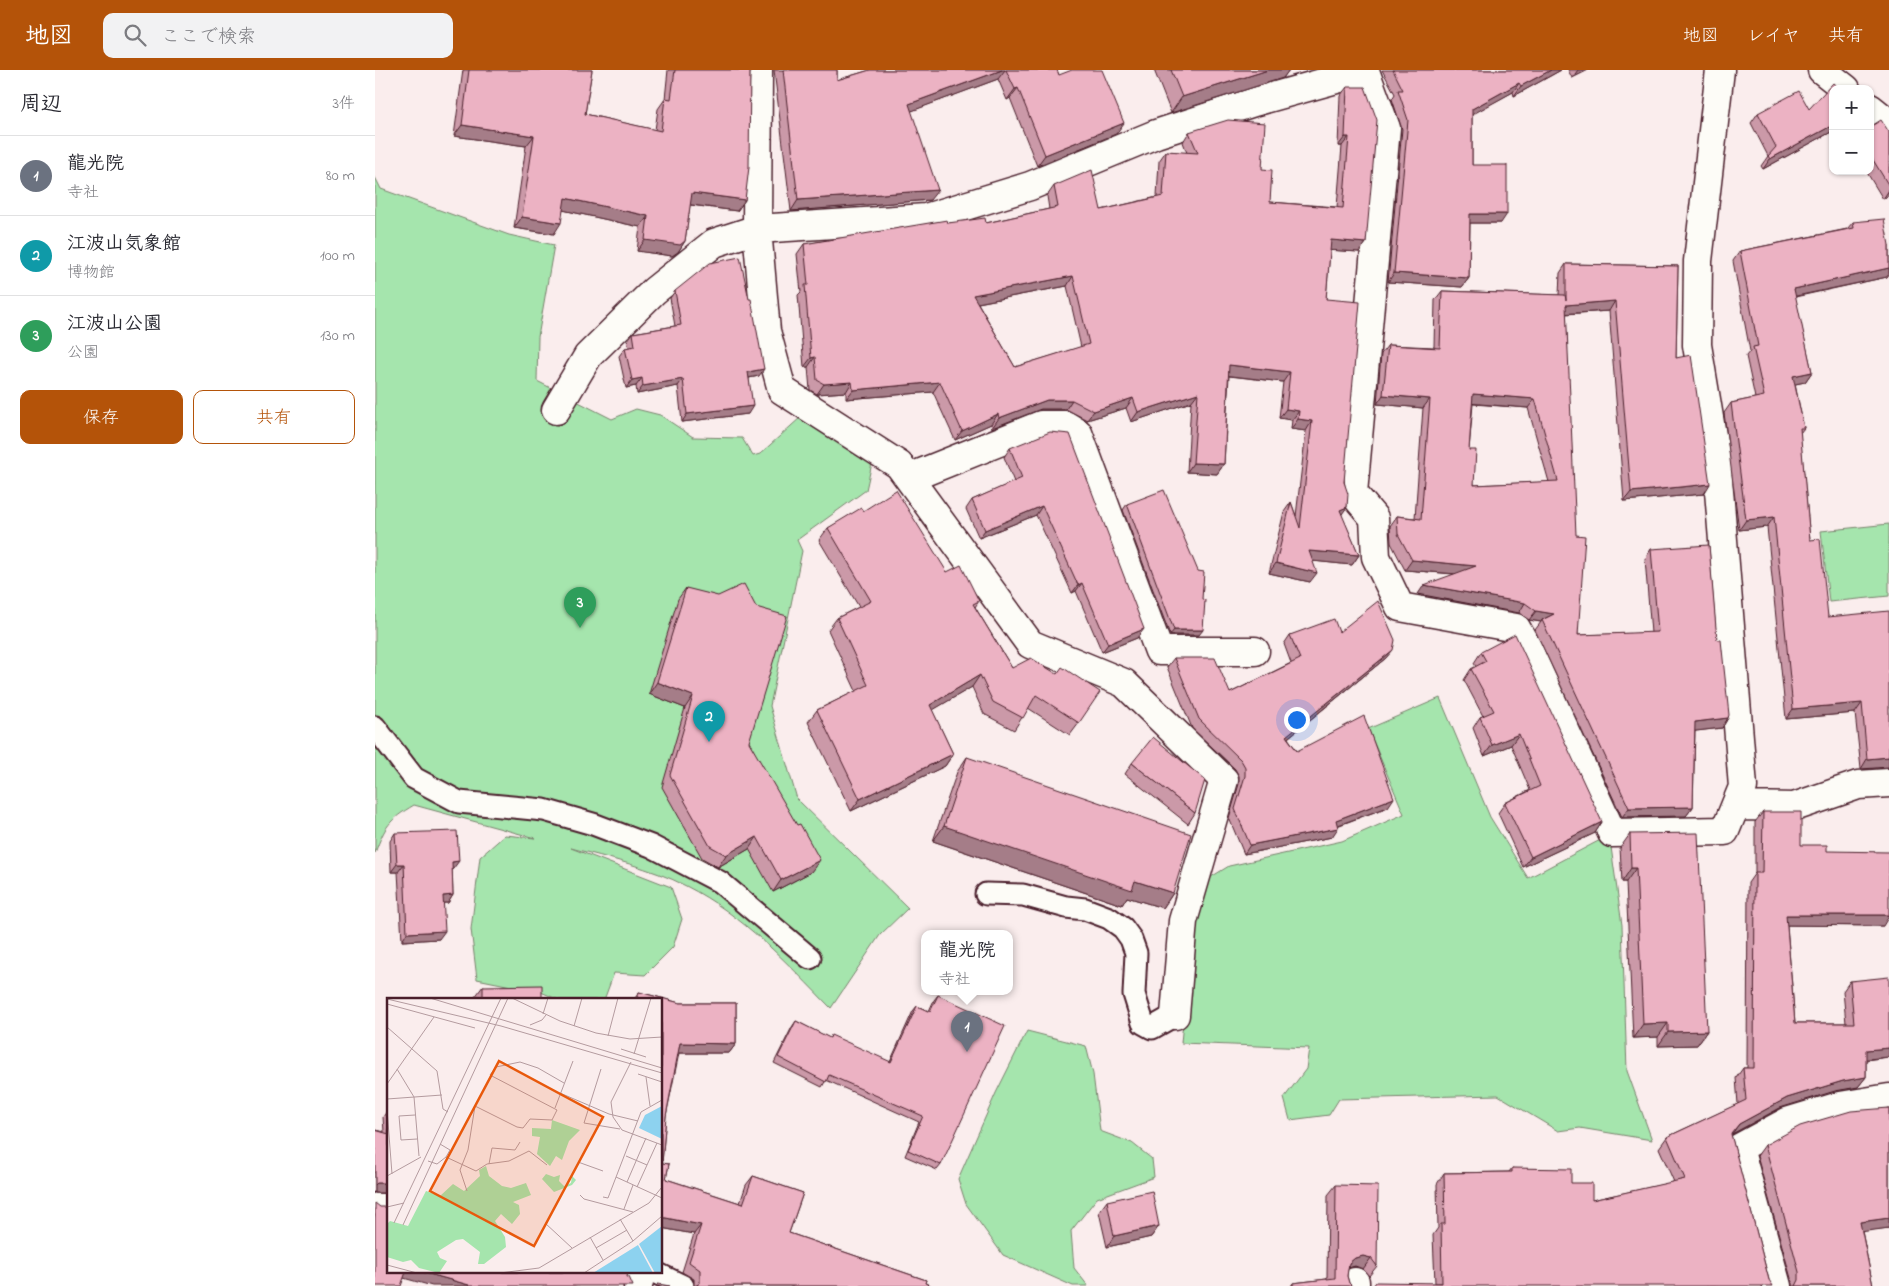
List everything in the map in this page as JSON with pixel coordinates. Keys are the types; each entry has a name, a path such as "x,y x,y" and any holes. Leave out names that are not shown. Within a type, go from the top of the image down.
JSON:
{"street":[{"path":"758,70 757,229 766,331 782,390 899,464 1030,644 1124,683 1224,780 1183,921 1175,1015"},
{"path":"556,410 588,356 654,292 714,243 757,229 926,218 1030,186 1165,131 1254,102 1365,71 1386,128 1353,493 1375,518 1376,557 1400,607 1516,628 1528,649 1612,833 1725,831 1743,787 1717,466 1697,345 1699,261 1720,70"},
{"path":"1823,70 1841,85"},
{"path":"1874,111 1889,123"},
{"path":"909,478 1041,425 1065,425 1078,433 1159,651 1255,651"},
{"path":"1736,806 1794,807 1858,785 1889,782"},
{"path":"1777,1286 1739,1148 1787,1122 1841,1106 1889,1098"}],"lane":[{"path":"375,727 414,778 459,802 544,810 593,824 651,846 720,882 810,958"},
{"path":"986,894 1023,895 1066,907 1085,909 1109,918 1123,928 1131,939 1136,952 1134,994 1143,1023 1152,1028 1175,1015"},
{"path":"658,1274 683,1286"}],"green space":[{"path":"375,177 381,189 509,235 554,245 538,337 537,381 612,419 636,409 660,415 693,437 742,438 753,456 760,454 801,417 872,463 866,490 797,540 802,551 770,706 797,799 908,908 880,935 831,1008 798,974 745,925 707,898 659,874 571,848 671,887 682,919 673,947 645,975 614,973 605,998 554,998 541,992 477,979 471,929 480,857 505,835 535,838 414,805 389,824 375,853"},
{"path":"1889,524 1889,596 1829,602 1821,531"},
{"path":"1440,698 1490,817 1528,878 1606,837 1611,847 1622,925 1627,1071 1652,1140 1580,1128 1558,1131 1498,1095 1339,1099 1329,1115 1290,1120 1284,1098 1306,1069 1309,1048 1181,1043 1193,916 1211,877 1229,866 1342,841 1404,814 1368,729"},
{"path":"1027,1031 1086,1046 1093,1074 1100,1131 1132,1143 1152,1159 1154,1177 1097,1198 1071,1231 1074,1268 1088,1286 1073,1286 1003,1255 966,1204 958,1179 996,1093"}],"building":[{"path":"469,70 592,70 585,114 661,131 665,98 671,99 675,70 750,70 749,167 745,200 692,193 685,241 680,245 645,240 648,216 565,198 561,223 522,217 534,136 462,125"},
{"path":"783,70 837,70 837,80 870,70 1002,70 909,104 938,190 798,200"},
{"path":"1006,70 1057,70 1059,75 1072,70 1102,70 1124,123 1045,155 1018,88 1015,89"},
{"path":"1171,70 1268,70 1182,97"},
{"path":"1393,70 1551,70 1521,86 1519,83 1472,109 1472,165 1507,165 1507,214 1470,214 1469,278 1394,273 1408,120 1398,90 1403,90"},
{"path":"1347,87 1365,87 1377,120 1366,243 1331,240 1326,299 1360,302 1344,482 1348,494 1347,507 1340,510 1359,555 1309,551 1317,573 1276,563 1291,502 1300,528 1312,421 1298,419 1299,411 1286,409 1290,372 1229,365 1224,464 1193,463 1198,393 1138,412 1133,398 1094,411 1072,400 1047,400 999,418 998,414 962,431 940,382 853,390 852,382 824,384 817,380 815,357 811,358 805,285 808,285 804,244 947,220 948,223 985,218 986,223 1058,207 1054,186 1092,170 1101,210 1163,196 1166,151 1198,153 1189,132 1228,120 1265,123 1262,169 1272,170 1270,202 1343,208 1349,137 1345,137","holes":["1073,276 1089,344 1015,367 973,295"]},
{"path":"1829,87 1829,127 1770,159 1768,156 1776,147 1758,113 1799,91 1809,109"},
{"path":"1881,120 1889,132 1889,186 1874,162 1874,124"},
{"path":"1884,219 1889,245 1889,268 1794,289 1812,372 1793,376 1804,428 1800,428 1810,540 1820,539 1828,617 1889,611 1889,757 1867,759 1862,703 1793,709 1774,517 1746,520 1731,403 1764,396 1753,347 1758,346 1740,251 1854,228 1853,222"},
{"path":"740,257 749,299 751,299 764,369 748,372 753,406 687,414 683,379 643,386 642,378 632,380 625,348 635,346 633,333 681,325 675,291 710,263"},
{"path":"1566,264 1678,266 1676,358 1691,355 1710,484 1631,492 1615,301 1566,305 1576,535 1585,536 1578,635 1658,632 1651,549 1709,545 1717,640 1721,640 1729,715 1728,718 1695,722 1693,807 1629,808 1542,620 1554,614 1536,611 1525,603 1424,585 1476,566 1412,560 1398,534 1397,516 1421,519 1430,399 1383,395 1388,345 1440,348 1442,291 1565,295 1566,300","holes":["1473,394 1535,399 1558,481 1474,485 1476,450 1469,450"]},
{"path":"1050,432 1070,434 1144,629 1108,644 1082,583 1078,585 1042,506 985,530 972,500 1022,478 1010,448"},
{"path":"896,490 947,572 961,565 979,601 973,604 1012,668 1031,658 1057,674 1062,667 1100,692 1079,723 1036,695 1023,718 993,702 980,675 930,705 953,754 860,799 817,710 868,685 837,618 871,601 828,528 861,508 863,511"},
{"path":"1164,490 1198,571 1204,572 1202,599 1205,600 1203,630 1174,630 1127,504"},
{"path":"744,584 756,607 787,616 749,742 797,825 800,824 820,860 781,880 757,837 726,855 710,846 670,775 693,696 657,682 686,588 718,596"},
{"path":"1378,601 1395,640 1393,650 1286,736 1297,751 1364,716 1394,798 1336,820 1338,828 1250,845 1235,809 1245,776 1245,767 1241,760 1199,719 1174,658 1215,658 1230,693 1300,659 1290,635 1334,619 1339,632"},
{"path":"1515,634 1602,822 1531,857 1505,803 1540,786 1519,734 1492,745 1480,717 1494,711 1471,669 1486,661 1481,652"},
{"path":"1153,737 1205,780 1195,813 1132,763"},
{"path":"967,757 1191,834 1173,893 1135,881 1132,890 944,826"},
{"path":"1763,812 1801,812 1801,845 1827,845 1827,851 1889,852 1889,915 1786,915 1795,1023 1854,1023 1850,981 1889,977 1889,1048 1866,1050 1866,1077 1843,1081 1787,1098 1739,1124 1731,1134 1769,1280 1773,1286 1373,1286 1376,1282 1442,1283 1441,1224 1445,1224 1444,1173 1512,1172 1512,1168 1571,1169 1571,1183 1592,1183 1592,1200 1685,1179 1667,1137 1746,1100 1743,1068 1754,1068 1755,873 1762,873"},
{"path":"457,831 459,861 452,862 453,895 443,896 445,931 407,933 404,864 397,864 395,833"},
{"path":"1698,833 1707,1031 1668,1032 1668,1023 1643,1024 1636,868 1631,868 1630,834"},
{"path":"542,985 542,998 483,998 483,986"},
{"path":"639,992 661,998 638,998"},
{"path":"938,995 1005,1026 941,1165 908,1150 923,1116 829,1075 826,1082 778,1057 796,1021 830,1038 831,1035 891,1062 917,1006 930,1012"},
{"path":"663,998 680,1003 736,1003 736,1044 680,1043 666,1116 663,1151"},
{"path":"1889,1108 1889,1218 1860,1222 1873,1286 1796,1286 1799,1280 1799,1272 1765,1145 1800,1126 1851,1111"},
{"path":"375,1130 387,1133 387,1183 377,1183 375,1185"},
{"path":"663,1163 669,1164 666,1179 743,1204 753,1176 803,1193 789,1233 926,1280 925,1283 932,1286 695,1286 700,1283 700,1270 689,1262 701,1225 663,1217"},
{"path":"1336,1185 1378,1186 1377,1266 1371,1258 1363,1256 1355,1258 1349,1263 1347,1276 1352,1286 1293,1286 1293,1283 1335,1278"},
{"path":"1152,1191 1159,1226 1114,1236 1107,1201"},
{"path":"375,1203 380,1207 387,1207 387,1274 405,1274 401,1286 375,1286"},
{"path":"429,1274 628,1274 627,1277 629,1277 633,1286 468,1286"}],"place":[{"name":"江波山公園","path":"580,628"},
{"name":"江波山気象館","path":"709,742"},
{"name":"龍光院","path":"967,1052"}]}
